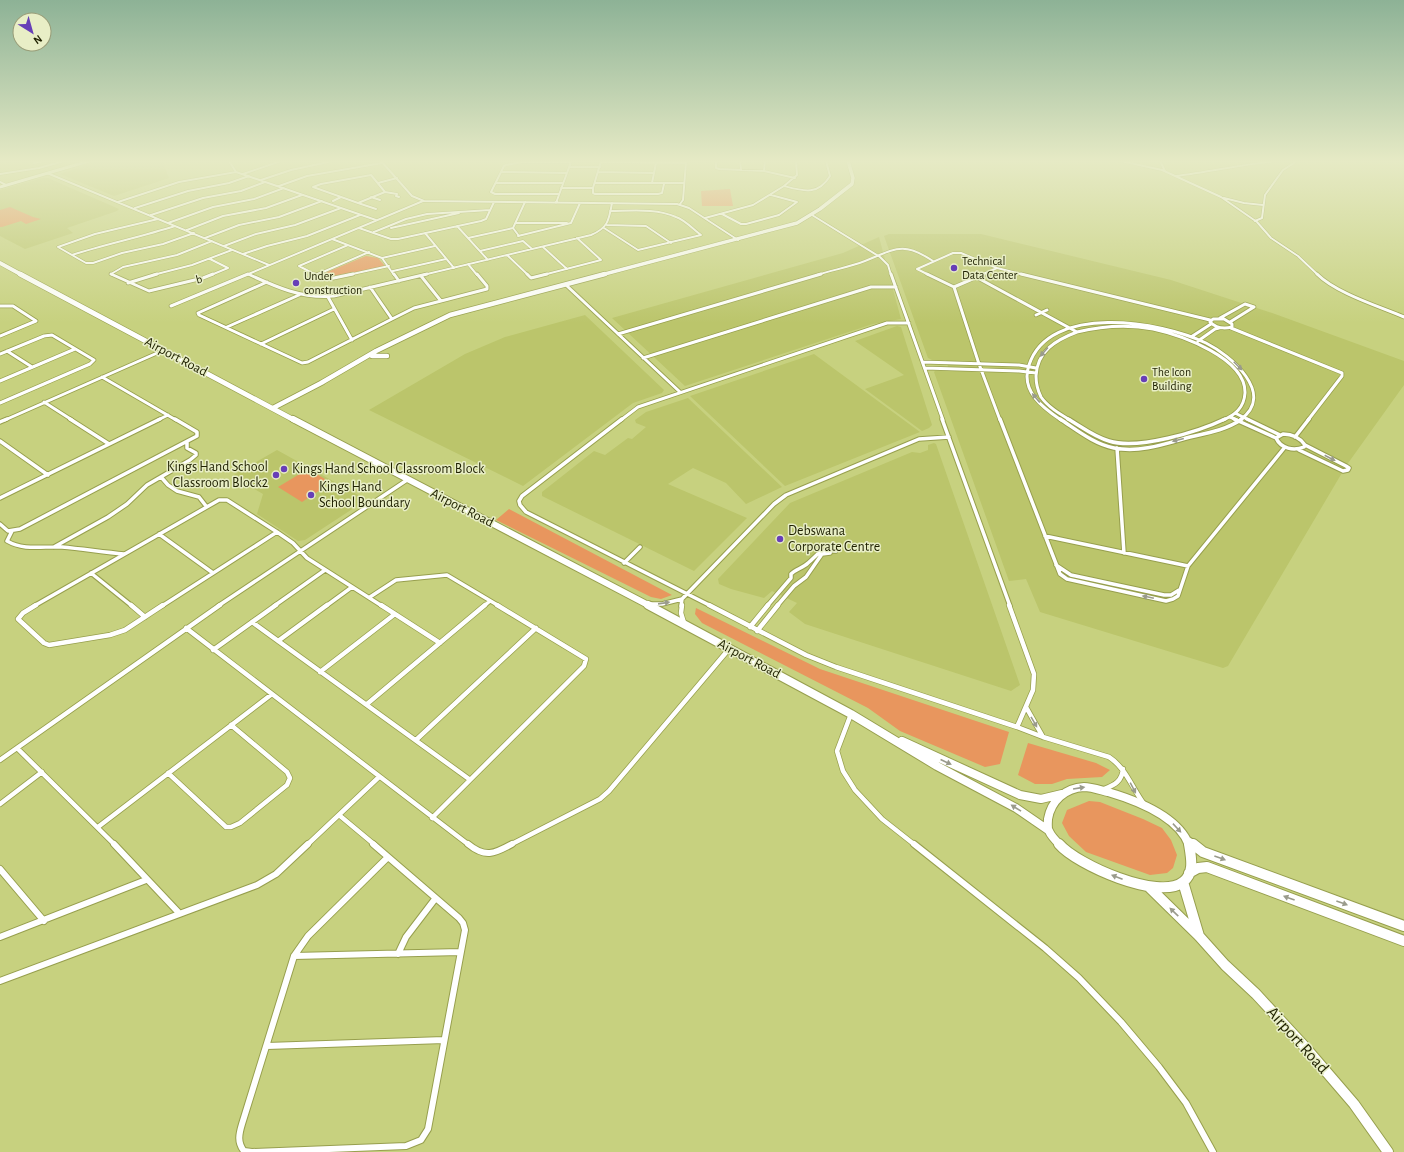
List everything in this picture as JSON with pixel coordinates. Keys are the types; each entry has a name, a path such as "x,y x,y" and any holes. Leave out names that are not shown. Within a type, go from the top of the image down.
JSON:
{"main road":[{"path":"321,383 376,351 450,315 788,227 797,224 812,215"},
{"name":"Airport Road","path":"0,263 851,714 860,720 937,766 1016,808 1048,830 1065,851 1079,861 1112,875 1149,887 1170,887 1183,882 1189,873 1192,864 1192,854 1187,840 1171,822 1159,812 1102,790 1085,787 1075,788 1045,800 1036,800 1020,795 933,756 860,720"},
{"path":"273,408 406,337"},
{"path":"372,356 386,355 384,353 385,349"},
{"path":"1048,830 1049,810 1063,793"},
{"path":"1187,840 1203,852 1404,926"},
{"path":"1189,873 1198,868 1207,867 1404,941"},
{"name":"Airport Road","path":"1183,882 1199,936"},
{"name":"Airport Road","path":"1149,887 1199,936 1225,965 1256,994 1305,1047 1354,1104 1388,1152"}],"street":[{"path":"168,223 191,215"},
{"path":"186,230 229,215"},
{"path":"204,238 240,225 285,215"},
{"path":"224,246 256,234 295,225 322,215"},
{"path":"243,254 266,246 307,236 360,215 377,220"},
{"path":"171,306 390,215"},
{"path":"383,230 409,218 426,215"},
{"path":"374,232 449,215"},
{"path":"359,228 394,239 484,220 487,215"},
{"path":"468,238 513,228 520,215"},
{"path":"518,236 571,223 573,222 576,215"},
{"path":"248,274 299,295 310,297 328,297 577,238 597,232 604,228 607,225 609,215"},
{"path":"604,228 638,250 671,243 701,234 677,217 670,215"},
{"path":"700,215 738,240"},
{"path":"705,218 719,215"},
{"path":"723,215 741,224 746,224 779,215"},
{"path":"812,215 845,236 860,243 887,263 1034,674 1034,685 1017,727"},
{"path":"1246,215 1255,221 1271,238 1298,256 1323,280 1350,294 1404,317"},
{"path":"1255,221 1262,218 1262,215"},
{"path":"151,216 269,265"},
{"path":"158,218 141,224 95,234 58,248 86,263 94,263 121,254 163,244 194,233"},
{"path":"516,223 571,223"},
{"path":"607,225 646,226 671,243"},
{"path":"72,255 110,243 176,226"},
{"path":"457,226 488,260"},
{"path":"513,228 518,236 532,249"},
{"path":"425,233 454,268"},
{"path":"507,255 531,278 601,260 577,238"},
{"path":"332,239 382,258 400,280"},
{"path":"212,241 179,254 133,265 111,273 112,275 128,283 144,277 192,265 232,250"},
{"path":"480,251 523,241"},
{"path":"348,245 299,266 325,278 334,278 389,266"},
{"path":"382,258 435,246"},
{"path":"543,247 567,269"},
{"path":"618,334 857,263 889,250 909,248 922,253 933,261"},
{"path":"316,275 369,252"},
{"path":"1220,328 1210,322 997,268 959,252 933,261 917,269 954,287 981,370 1060,574 1166,601 1175,599 1180,590 1188,566 1285,447"},
{"name":"b","path":"128,283 149,291 203,278 228,268 210,259"},
{"path":"393,271 446,259"},
{"path":"266,282 198,313 199,315 227,327 299,363 304,363 414,308 487,289 487,286 468,264"},
{"path":"954,287 997,268"},
{"path":"421,276 441,301"},
{"path":"976,277 1077,332"},
{"path":"566,285 680,392"},
{"path":"370,287 392,319"},
{"path":"643,358 871,287 896,287"},
{"path":"227,327 299,295"},
{"path":"328,297 352,340"},
{"path":"1187,339 1210,322 1220,319 1245,304 1254,307 1230,322"},
{"path":"0,306 13,306 36,321 0,336"},
{"path":"261,344 334,309"},
{"path":"1036,315 1047,310"},
{"path":"1220,319 1230,322 1233,326 1231,328"},
{"path":"1070,328 1050,338 1039,347 1028,367 1030,390 1044,407 1091,438 1118,449 1140,450 1225,428 1248,413 1254,402 1251,384 1244,372 1234,361 1218,350 1197,341 1154,330 1122,326 1094,327 1077,332 1055,342 1041,354 1036,368 1036,386 1046,402 1053,409 1092,435 1104,440 1116,443 1134,444 1213,425 1235,413 1244,402 1244,389 1239,375 1225,360 1206,348 1197,341 1191,337 1152,326 1122,322 1088,324 1070,328"},
{"path":"908,323 887,323 680,392 635,409 522,496 519,501 520,505 526,512 624,563 684,597 750,627 806,656 1043,737 1109,757 1118,762 1146,806"},
{"path":"1197,341 1215,329 1231,328 1342,373 1342,376 1295,437"},
{"path":"0,354 48,335 52,335 94,360 94,362 0,403"},
{"path":"0,381 75,349"},
{"path":"0,422 164,350"},
{"path":"7,351 32,367"},
{"path":"923,362 1036,368"},
{"path":"925,368 1036,373"},
{"path":"0,524 8,531 27,526 197,436 198,433 102,377"},
{"path":"44,402 109,444"},
{"path":"1230,417 1276,438 1278,442 1285,447 1299,450 1343,471 1348,470 1346,466 1305,445 1301,440 1295,437 1280,435 1235,413"},
{"path":"0,498 168,415"},
{"path":"1276,438 1280,435"},
{"path":"646,604 662,604 684,597 774,504 786,495 919,439 949,437"},
{"path":"0,441 48,474"},
{"path":"54,547 116,512 129,502 140,489 182,465 196,455 196,452 191,451 188,448 187,442"},
{"path":"1116,443 1118,449 1124,553"},
{"path":"1299,450 1305,445"},
{"path":"160,477 173,489 189,496 199,497 206,506"},
{"path":"0,760 186,628 407,480"},
{"path":"277,532 118,633 54,645 44,643 20,621 19,617 23,613 216,500 224,499 277,532 293,543 301,552 325,570 440,642"},
{"path":"12,531 7,541 15,546 54,547 125,554"},
{"path":"159,534 213,573"},
{"path":"1045,536 1188,566"},
{"path":"624,563 640,547"},
{"path":"750,627 791,578 791,574 795,570 807,564 818,552 836,552 822,554 806,577 794,586 757,631"},
{"path":"213,650 325,570"},
{"path":"91,573 145,617"},
{"path":"370,597 396,580 442,574 449,576 584,657 585,664 469,779 432,818"},
{"path":"278,641 352,587"},
{"path":"684,597 681,613 686,626"},
{"path":"367,704 490,601"},
{"path":"320,672 395,614"},
{"path":"252,622 469,779"},
{"path":"186,628 476,851 489,854 501,850 593,803 609,791 729,648"},
{"path":"416,740 536,628"},
{"path":"98,827 272,694"},
{"path":"1026,707 1043,737"},
{"path":"851,714 837,751 843,771 855,790 882,819 1045,948 1079,978 1159,1067 1186,1103 1213,1152"},
{"path":"168,773 226,827 232,827 240,823 287,785 290,778 287,772 231,725"},
{"path":"17,748 98,827 179,914"},
{"path":"1102,790 1119,782 1123,777 1123,769"},
{"path":"0,804 42,772"},
{"path":"0,981 258,885 283,868 379,777"},
{"path":"339,814 387,858 459,918 465,930 428,1129 420,1140 406,1146 252,1152 244,1151 240,1146 239,1136 294,956 308,936 387,858"},
{"path":"0,869 44,921"},
{"path":"0,937 146,880"},
{"path":"398,954 406,937 435,899"},
{"path":"294,956 460,952"},
{"path":"267,1046 444,1040"}],"shaded area":[{"path":"0,215 106,215 67,228 73,233 25,249 0,236"},
{"path":"0,215 28,215 41,219 26,224 21,221 0,227"},
{"path":"889,234 981,234 1171,280 1275,314 1404,361 1404,385 1346,466 1228,666 1223,668 1040,612 1026,579 1009,581 934,372 949,371 946,360 932,360 928,358 884,236"},
{"path":"879,237 901,319 873,324 685,386 612,318 843,253"},
{"path":"366,256 378,258 385,266 334,277 325,275 325,273"},
{"path":"585,315 664,390 662,393 633,403 523,486 369,410 465,354 505,337"},
{"path":"897,326 901,327 932,425 922,431 865,389 904,375 855,341"},
{"path":"814,354 920,432 785,486 690,396"},
{"path":"688,398 782,487 746,504 726,483 693,468 668,484 747,518 694,571 542,496 542,492 594,451 605,455 628,438 632,439 646,427 636,423 635,420 646,412"},
{"path":"934,443 936,444 1020,685 1011,691 805,624 789,612 797,603 772,591 764,598 731,589 719,584 718,579 790,503 912,452 920,453 928,450 928,445"},
{"name":"Kings Hand School Boundary","path":"277,450 360,496 360,504 305,540 298,541 257,514 263,494 232,476"},
{"path":"308,469 325,479 323,488 302,502 278,487"},
{"path":"509,509 672,595 661,599 651,597 496,520"},
{"path":"696,608 820,669 1009,732 1000,764 985,767 900,731 868,708 702,623 695,614"},
{"path":"1028,743 1096,763 1110,770 1102,777 1067,779 1052,784 1035,784 1018,775"},
{"path":"1089,801 1100,802 1162,828 1171,840 1177,855 1173,868 1167,873 1150,875 1086,852 1069,836 1062,823 1067,810"}],"place":[{"name":"Technical Data Center","path":"954,268"},
{"name":"Under construction","path":"296,283"},
{"name":"The Icon Building","path":"1144,379"},
{"name":"Kings Hand School Classroom Block","path":"284,469"},
{"name":"Kings Hand School Classroom Block2","path":"276,475"},
{"name":"Kings Hand School Boundary","path":"311,495"},
{"name":"Debswana Corporate Centre","path":"780,539"}]}
